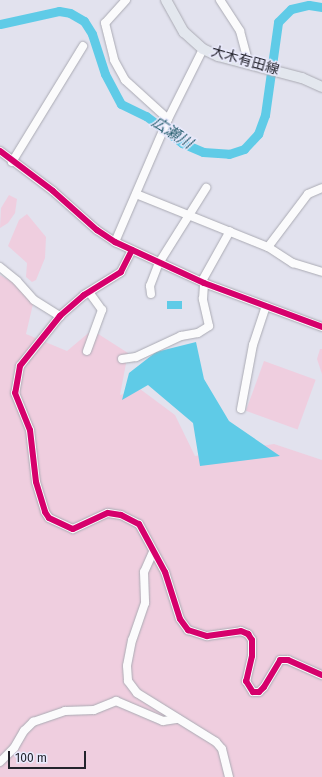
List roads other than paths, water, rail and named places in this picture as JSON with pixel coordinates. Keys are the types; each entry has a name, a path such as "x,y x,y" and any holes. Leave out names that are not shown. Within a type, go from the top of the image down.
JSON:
{"main road":[{"name":"大木有田線","path":"166,0 184,32 203,49 218,56 283,73 322,87"}],"street":[{"path":"126,0 105,23 114,60 125,80 168,119"},
{"path":"225,1 240,31 249,64"},
{"path":"12,162 83,46"},
{"path":"115,242 168,119 203,49"},
{"path":"0,151 12,162 53,190 97,230 115,242 203,282 322,327"},
{"path":"151,294 150,286 159,263 206,188"},
{"path":"268,247 308,194 322,188"},
{"path":"136,194 268,247 293,263 322,272"},
{"path":"122,359 136,357 181,336 198,333 209,326 203,299 203,282 230,231"},
{"path":"132,250 121,272 89,292 60,316 20,366 15,393 30,430 36,482 45,512 49,518 73,529 108,513 132,519 139,524 165,572 180,619 188,630 207,636 233,631 248,634 252,640 253,648 246,681 253,692 259,692 264,687 280,660 288,660 322,675"},
{"path":"0,267 14,278 34,300 60,316"},
{"path":"87,351 102,313 89,292"},
{"path":"241,409 253,345 266,306"},
{"path":"153,552 144,572 144,603 132,640 127,675 137,693 216,742 222,749 229,777"},
{"path":"0,762 10,753 33,722 66,711 94,710 116,701 163,721 178,719"}],"water":[{"path":"167,301 182,301 182,309 167,309"},
{"path":"196,342 204,379 229,421 280,456 200,466 193,423 148,385 122,400 129,373 156,352"}],"waterway":[{"name":"広瀬川","path":"0,24 59,11 70,13 84,21 92,34 105,74 121,104 146,116 182,143 203,152 229,154 244,149 258,134 265,115 278,22 291,9 309,5 322,7"}]}
